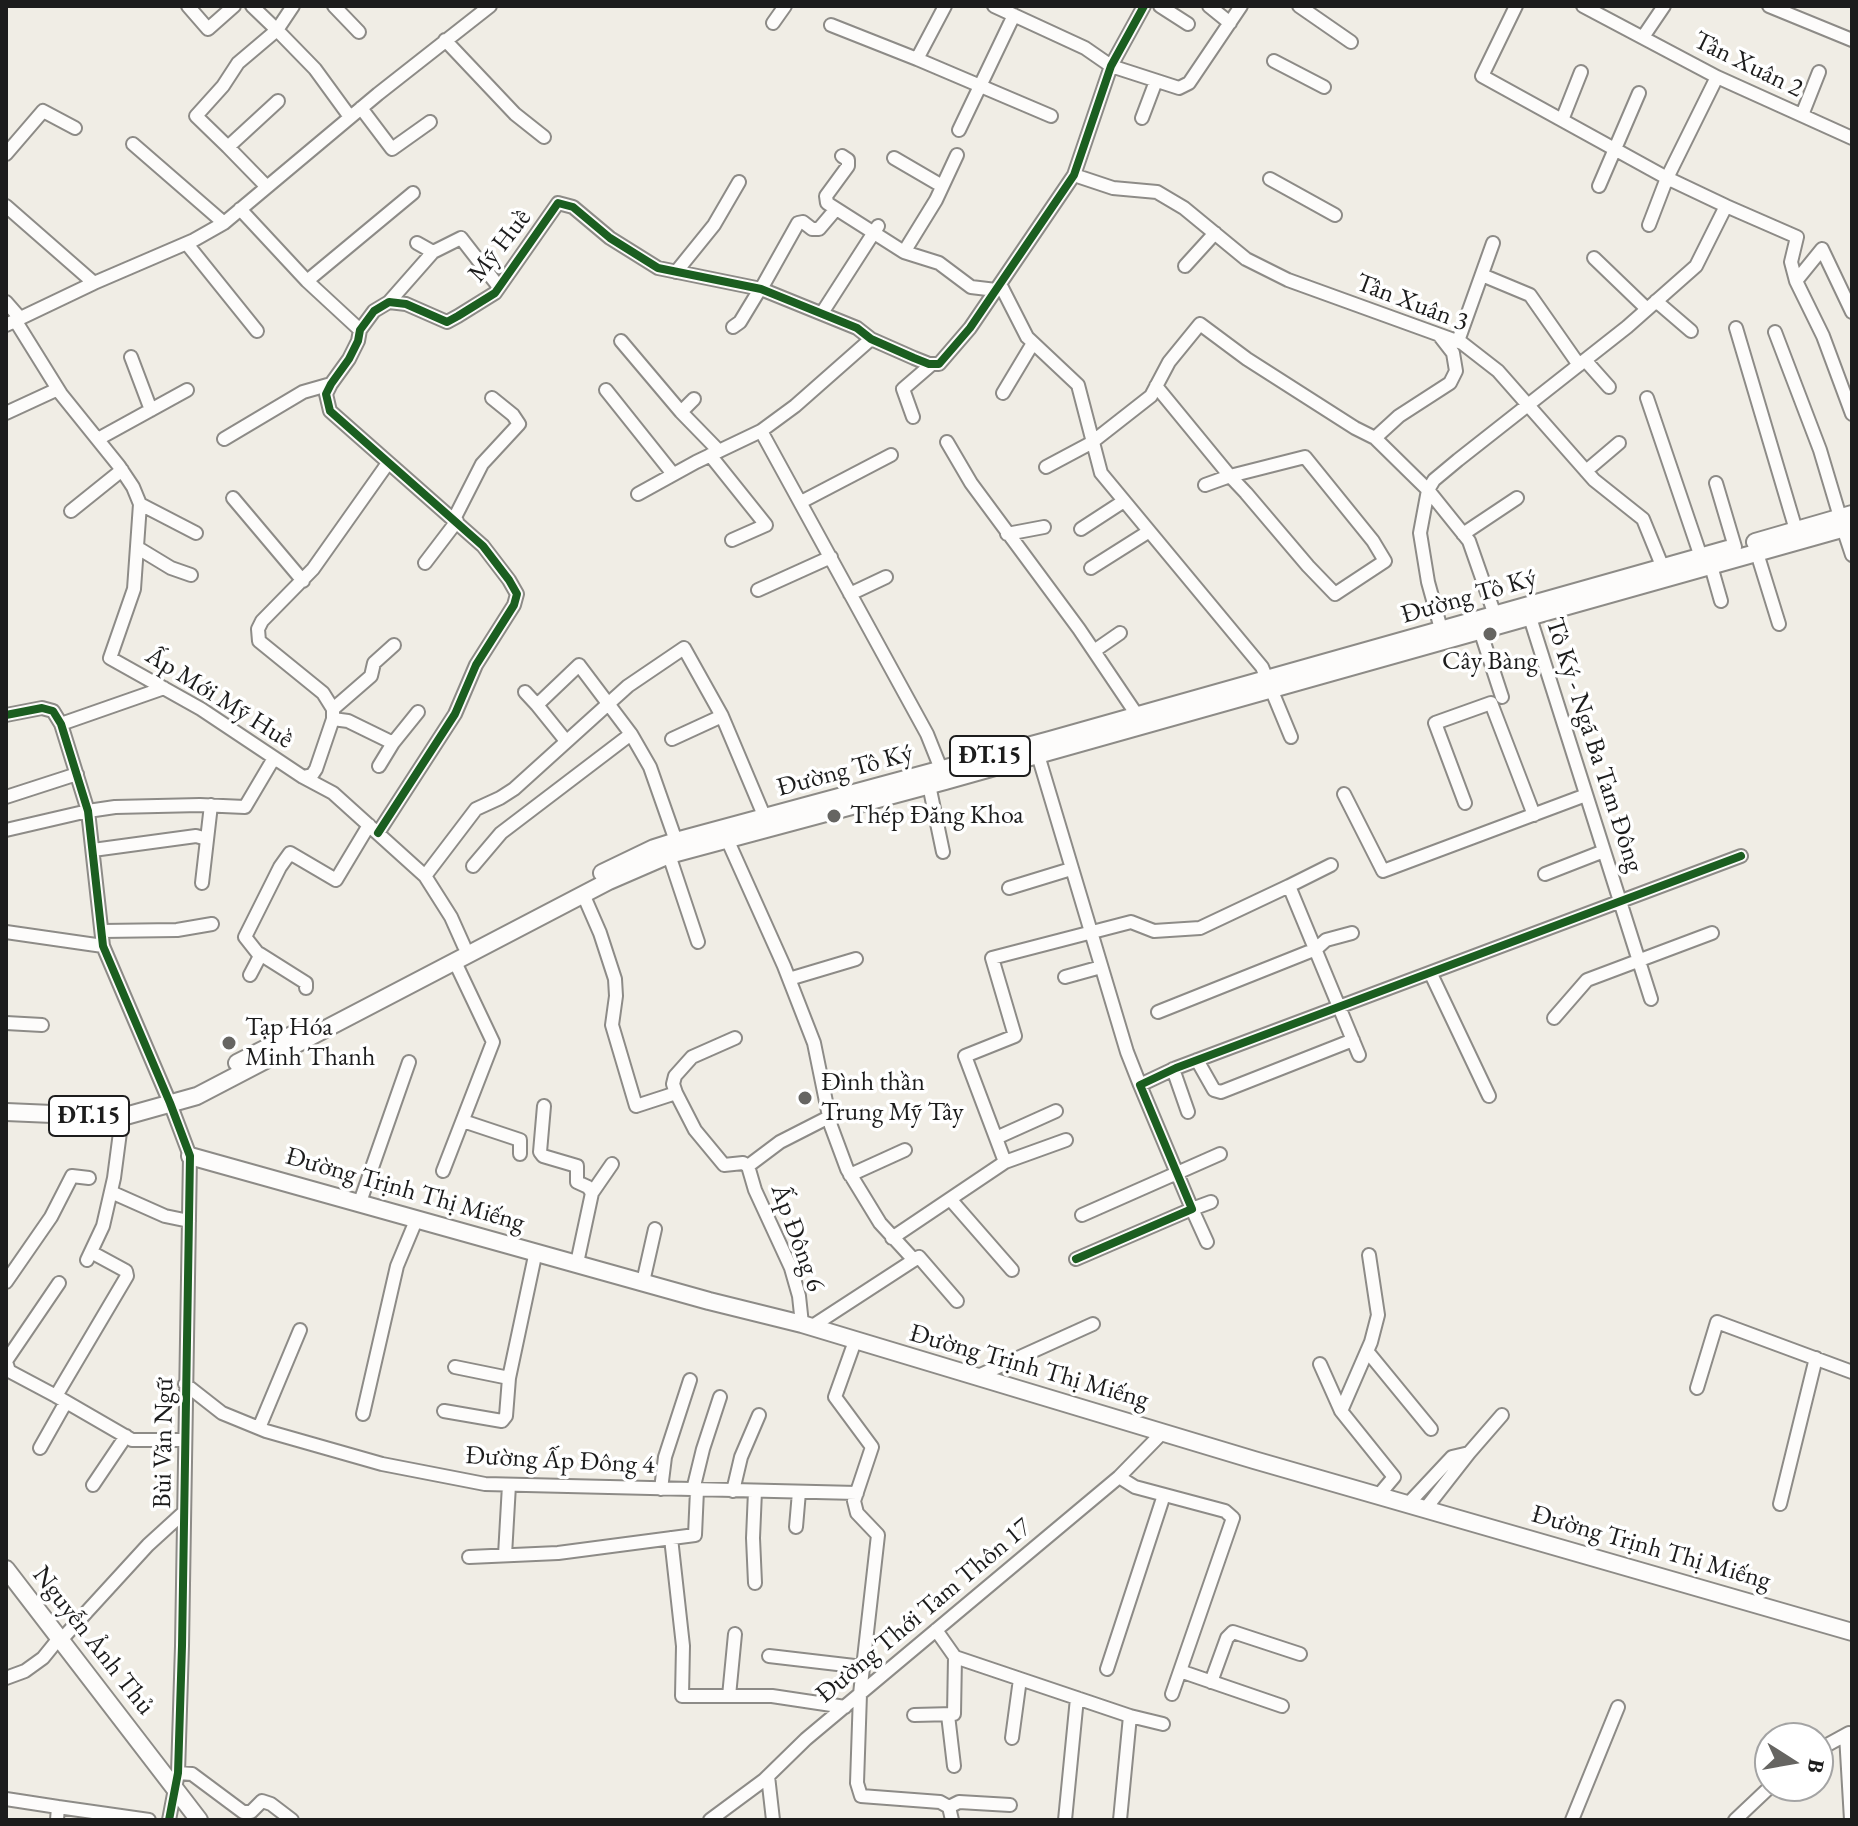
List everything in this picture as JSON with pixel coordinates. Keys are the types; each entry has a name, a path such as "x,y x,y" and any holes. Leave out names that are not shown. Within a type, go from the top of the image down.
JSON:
{"main road":[{"name":"Đường Tô Ký","path":"767,822 929,785 1038,755 1441,629 1497,620 1706,561 1735,547 1796,530 1847,521"},
{"name":"Đường Tô Ký","path":"1528,611 1663,568 1757,553 1847,521"},
{"name":"Đường Tô Ký","path":"170,1103 193,1086 629,859 1137,715 1480,630 1497,620"},
{"name":"Đường Tô Ký","path":"6,1112 122,1117 197,1096 672,848"},
{"name":"Đường Trịnh Thị Miếng","path":"190,1156 806,1326 1378,1496 1852,1632"},
{"name":"Nguyễn Ảnh Thủ","path":"6,1569 176,1780 199,1820"}],"street":[{"path":"188,6 208,29 234,6"},
{"path":"252,6 392,149 430,122"},
{"path":"267,187 196,114 223,86 238,63 277,30 293,6"},
{"path":"334,6 359,32"},
{"path":"14,321 187,244 224,223 356,112 490,6"},
{"path":"773,23 785,6"},
{"path":"917,59 945,6"},
{"path":"994,6 1085,48 1111,66 1179,88 1189,83 1241,6"},
{"path":"913,417 903,389 932,364 939,364 970,328 1074,175 1111,66 1144,6"},
{"path":"1160,6 1188,24"},
{"path":"1209,6 1230,23"},
{"path":"1299,6 1351,42"},
{"path":"1516,6 1482,76 1667,178 1822,249 1852,312"},
{"name":"Tân Xuân 2","path":"1583,6 1717,77 1852,138"},
{"path":"1643,37 1664,6"},
{"path":"1769,6 1852,40"},
{"path":"959,130 1014,15"},
{"path":"831,25 1051,116"},
{"path":"445,40 515,114 544,137"},
{"path":"1274,61 1324,87"},
{"path":"1562,120 1581,72"},
{"path":"1802,115 1819,72"},
{"path":"1649,225 1667,178 1717,77"},
{"path":"1142,118 1156,81"},
{"path":"1599,186 1639,93"},
{"path":"228,147 278,101"},
{"path":"6,154 43,111 75,128"},
{"path":"133,144 224,223"},
{"path":"904,252 957,155"},
{"path":"842,156 848,160 848,166 826,196 827,203 876,230 904,252 939,263 971,287 998,287"},
{"path":"894,158 942,186"},
{"name":"Tân Xuân 3","path":"1074,175 1113,188 1157,192 1184,208 1246,259 1288,280 1458,341 1484,358 1586,471 1643,519 1663,568"},
{"path":"1270,179 1335,215"},
{"path":"676,272 714,225 739,182"},
{"path":"307,281 413,193"},
{"name":"Mỹ Huề","path":"389,302 406,304 447,322 495,293 558,203 573,207 610,238 658,268 761,289 857,328 871,339 932,364"},
{"path":"6,206 94,283"},
{"path":"1441,629 1428,582 1420,533 1428,490 1449,467 1528,406 1696,266 1726,206"},
{"path":"240,209 307,281 360,330"},
{"path":"733,327 740,322 761,289 798,223 819,229 836,209"},
{"path":"822,313 876,230"},
{"path":"1185,266 1215,233"},
{"path":"1797,237 1791,262 1796,281 1823,336 1852,414"},
{"path":"306,988 306,983 260,954 245,939 280,867 290,853 336,880 455,714 476,665 514,605 517,594 483,546 330,411 326,394 358,341 360,330 374,311 389,302 433,252 461,238 499,287"},
{"path":"417,243 433,252"},
{"path":"1458,341 1493,243"},
{"path":"187,244 257,331"},
{"path":"1796,281 1822,249"},
{"path":"1594,258 1652,305 1691,331"},
{"path":"1482,275 1530,295 1582,362 1609,387"},
{"path":"998,287 1027,337 1078,385 1101,473 1262,667 1291,737"},
{"path":"6,302 14,321 58,389 122,470 140,504 196,533"},
{"path":"1046,467 1091,443 1151,396 1169,362 1200,324 1247,359 1375,438 1428,490 1469,541 1497,620"},
{"path":"1736,328 1796,530"},
{"path":"1775,332 1847,521 1852,555"},
{"path":"1375,438 1399,416 1450,383 1456,371 1453,353 1439,335"},
{"path":"638,494 761,431 795,406 871,339"},
{"path":"621,341 714,453 766,525 732,540"},
{"path":"1003,393 1033,343"},
{"path":"131,357 151,410"},
{"path":"224,439 303,392 331,384"},
{"path":"1156,386 1230,476 1335,594 1385,561 1373,541 1305,457 1230,476 1205,485"},
{"path":"6,413 58,389"},
{"path":"98,439 187,390"},
{"path":"606,390 673,474"},
{"path":"425,563 456,520 482,464 519,424 492,398"},
{"path":"1647,398 1721,601"},
{"path":"681,412 694,399"},
{"path":"761,431 927,734 941,769"},
{"path":"947,442 971,483 1137,715"},
{"path":"1586,471 1619,443"},
{"path":"801,502 891,455"},
{"path":"388,463 303,581 262,621 257,635 267,648 323,693 333,714 393,743"},
{"path":"71,511 122,470"},
{"path":"1716,483 1735,547"},
{"path":"233,498 303,581"},
{"path":"1463,534 1517,498"},
{"path":"1081,529 1124,501"},
{"name":"Ấp Mới Mỹ Huề","path":"140,504 134,589 110,658 333,793 425,876 451,917 464,946"},
{"path":"1007,534 1044,527"},
{"path":"1091,568 1148,532"},
{"path":"138,548 171,568 191,575"},
{"path":"1757,553 1779,624"},
{"path":"758,590 831,557"},
{"path":"850,594 886,577"},
{"name":"Tô Ký - Ngã Ba Tam Đông","path":"1528,611 1650,994"},
{"path":"1480,630 1502,697"},
{"path":"1094,651 1120,633"},
{"path":"303,777 312,775 316,769 333,714 371,676 374,663 394,645"},
{"path":"425,876 476,809 514,789 651,668 684,648 722,716 767,822"},
{"path":"537,705 579,665 631,734 650,767 698,942"},
{"path":"6,715 42,708 53,711 61,724 164,688"},
{"path":"525,692 566,741"},
{"path":"1465,803 1435,723 1491,703 1534,815"},
{"path":"379,766 418,712"},
{"path":"672,739 722,716"},
{"name":"Bùi Văn Ngữ","path":"61,724 88,811 103,946 190,1156 176,1780 169,1820"},
{"path":"473,866 501,833 631,734"},
{"path":"1038,755 1127,1052 1207,1242"},
{"path":"6,830 88,811 142,806 245,807 274,758"},
{"path":"6,797 77,774"},
{"path":"929,785 943,852"},
{"path":"1344,794 1383,871 1586,795"},
{"path":"202,883 211,805"},
{"path":"724,834 814,1043 829,1117 850,1175 892,1238 914,1260"},
{"path":"93,850 196,836 207,839"},
{"path":"1545,874 1604,851"},
{"path":"1140,1085 1173,1069 1741,856"},
{"path":"1005,1162 965,1056 1015,1036 992,958 1131,922 1154,931 1200,928 1331,865"},
{"path":"1009,888 1071,869"},
{"path":"1289,886 1359,1055"},
{"path":"583,894 615,979 612,1025 638,1110 676,1093"},
{"path":"102,931 177,930 212,924"},
{"path":"6,932 103,946"},
{"path":"1158,1012 1316,949 1326,940 1352,933"},
{"path":"1554,1018 1587,980 1712,933"},
{"path":"250,975 260,954"},
{"path":"789,979 856,959"},
{"path":"443,1171 493,1042 455,962"},
{"path":"1065,977 1101,967"},
{"path":"1431,974 1489,1096"},
{"path":"6,1023 42,1025"},
{"path":"735,1038 692,1057 675,1076 673,1084 695,1130 724,1165 743,1163 748,1166 780,1142 829,1117"},
{"path":"1197,1060 1214,1090 1221,1092 1353,1040"},
{"path":"360,1202 409,1062"},
{"path":"1173,1069 1188,1112"},
{"path":"544,1106 540,1152 543,1156 577,1166 577,1182 588,1187 592,1193"},
{"path":"996,1138 1056,1111"},
{"path":"40,1448 61,1399 127,1276 126,1271 89,1256 102,1232 122,1117"},
{"path":"463,1121 520,1140 520,1154"},
{"path":"892,1238 1005,1162 1066,1140"},
{"path":"850,1175 905,1150"},
{"path":"1082,1215 1220,1154"},
{"path":"577,1263 592,1193 612,1164"},
{"name":"Ấp Đông 6","path":"748,1166 755,1190 791,1268 806,1326"},
{"path":"6,1282 51,1217 72,1176 89,1178"},
{"path":"111,1192 165,1216 189,1221"},
{"path":"950,1199 1012,1270"},
{"path":"1076,1259 1211,1202"},
{"path":"363,1414 397,1266 417,1218"},
{"path":"643,1282 655,1229"},
{"path":"444,1411 502,1421 506,1416 509,1378 536,1251"},
{"path":"1341,1411 1367,1351 1378,1315 1369,1255"},
{"path":"806,1326 919,1257 957,1301"},
{"path":"59,1283 6,1362 9,1371 132,1440 184,1440"},
{"path":"1697,1388 1717,1322 1852,1372"},
{"path":"978,1376 1093,1324"},
{"path":"259,1428 300,1330"},
{"path":"855,1341 835,1397 872,1447 854,1501 857,1513 878,1535 860,1694 857,1783 861,1796 940,1802 950,1814 959,1802 1010,1805"},
{"path":"1367,1351 1431,1429"},
{"path":"1780,1504 1821,1360"},
{"path":"1320,1364 1341,1411 1394,1477 1378,1496"},
{"path":"455,1367 509,1378"},
{"path":"661,1489 665,1457 690,1380"},
{"name":"Đường Ấp Đông 4","path":"185,1384 222,1413 259,1428 382,1464 485,1484 857,1493"},
{"path":"469,1557 558,1553 695,1535 695,1490 703,1449 720,1397"},
{"path":"733,1491 741,1457 759,1415"},
{"path":"1426,1508 1502,1415"},
{"name":"Đường Thới Tam Thôn 17","path":"710,1820 768,1776 806,1739 1119,1477 1163,1432"},
{"path":"93,1485 126,1436"},
{"path":"1408,1504 1452,1457 1469,1453"},
{"path":"1119,1477 1135,1487 1225,1511 1233,1518 1172,1694"},
{"path":"505,1555 509,1485"},
{"path":"755,1491 755,1583"},
{"path":"796,1527 799,1492"},
{"path":"1107,1669 1164,1495"},
{"path":"6,1678 25,1671 43,1658 148,1545 182,1514"},
{"path":"671,1538 683,1646 682,1696 772,1696 845,1707"},
{"path":"914,1715 954,1714 955,1657 936,1630"},
{"path":"1211,1682 1227,1638 1233,1632 1300,1654"},
{"path":"729,1696 735,1634"},
{"path":"769,1656 863,1667"},
{"path":"955,1657 1130,1716 1163,1724"},
{"path":"1180,1671 1282,1706"},
{"path":"1012,1738 1020,1679"},
{"path":"1065,1820 1077,1698"},
{"path":"1572,1820 1618,1707"},
{"path":"948,1715 954,1766"},
{"path":"1120,1820 1130,1716"},
{"path":"1849,1733 1851,1820"},
{"path":"176,1780 192,1774 243,1812 251,1812 262,1801 292,1820"},
{"path":"768,1776 773,1820"},
{"path":"6,1799 58,1813 149,1820"},
{"path":"1735,1820 1754,1802"}],"cycle path":[{"path":"378,833 455,714 476,665 514,605 517,594 483,546 330,411 326,394 349,359 360,330 374,311 389,302 406,304 447,322 458,316 495,293 558,203 573,207 610,238 658,268 761,289 857,328 871,339 914,358 939,364 970,328 1074,175 1111,66 1144,6"},
{"path":"6,715 42,708 53,711 61,724 88,811 103,946 190,1156 178,1773 169,1820"},
{"path":"1076,1259 1192,1209 1140,1085 1176,1068 1741,856"}],"place":[{"name":"Cây Bàng","path":"1490,634"},
{"name":"Thép Đăng Khoa","path":"834,816"},
{"name":"Tạp Hóa Minh Thanh","path":"229,1043"},
{"name":"Đình thần Trung Mỹ Tây","path":"805,1098"}]}
